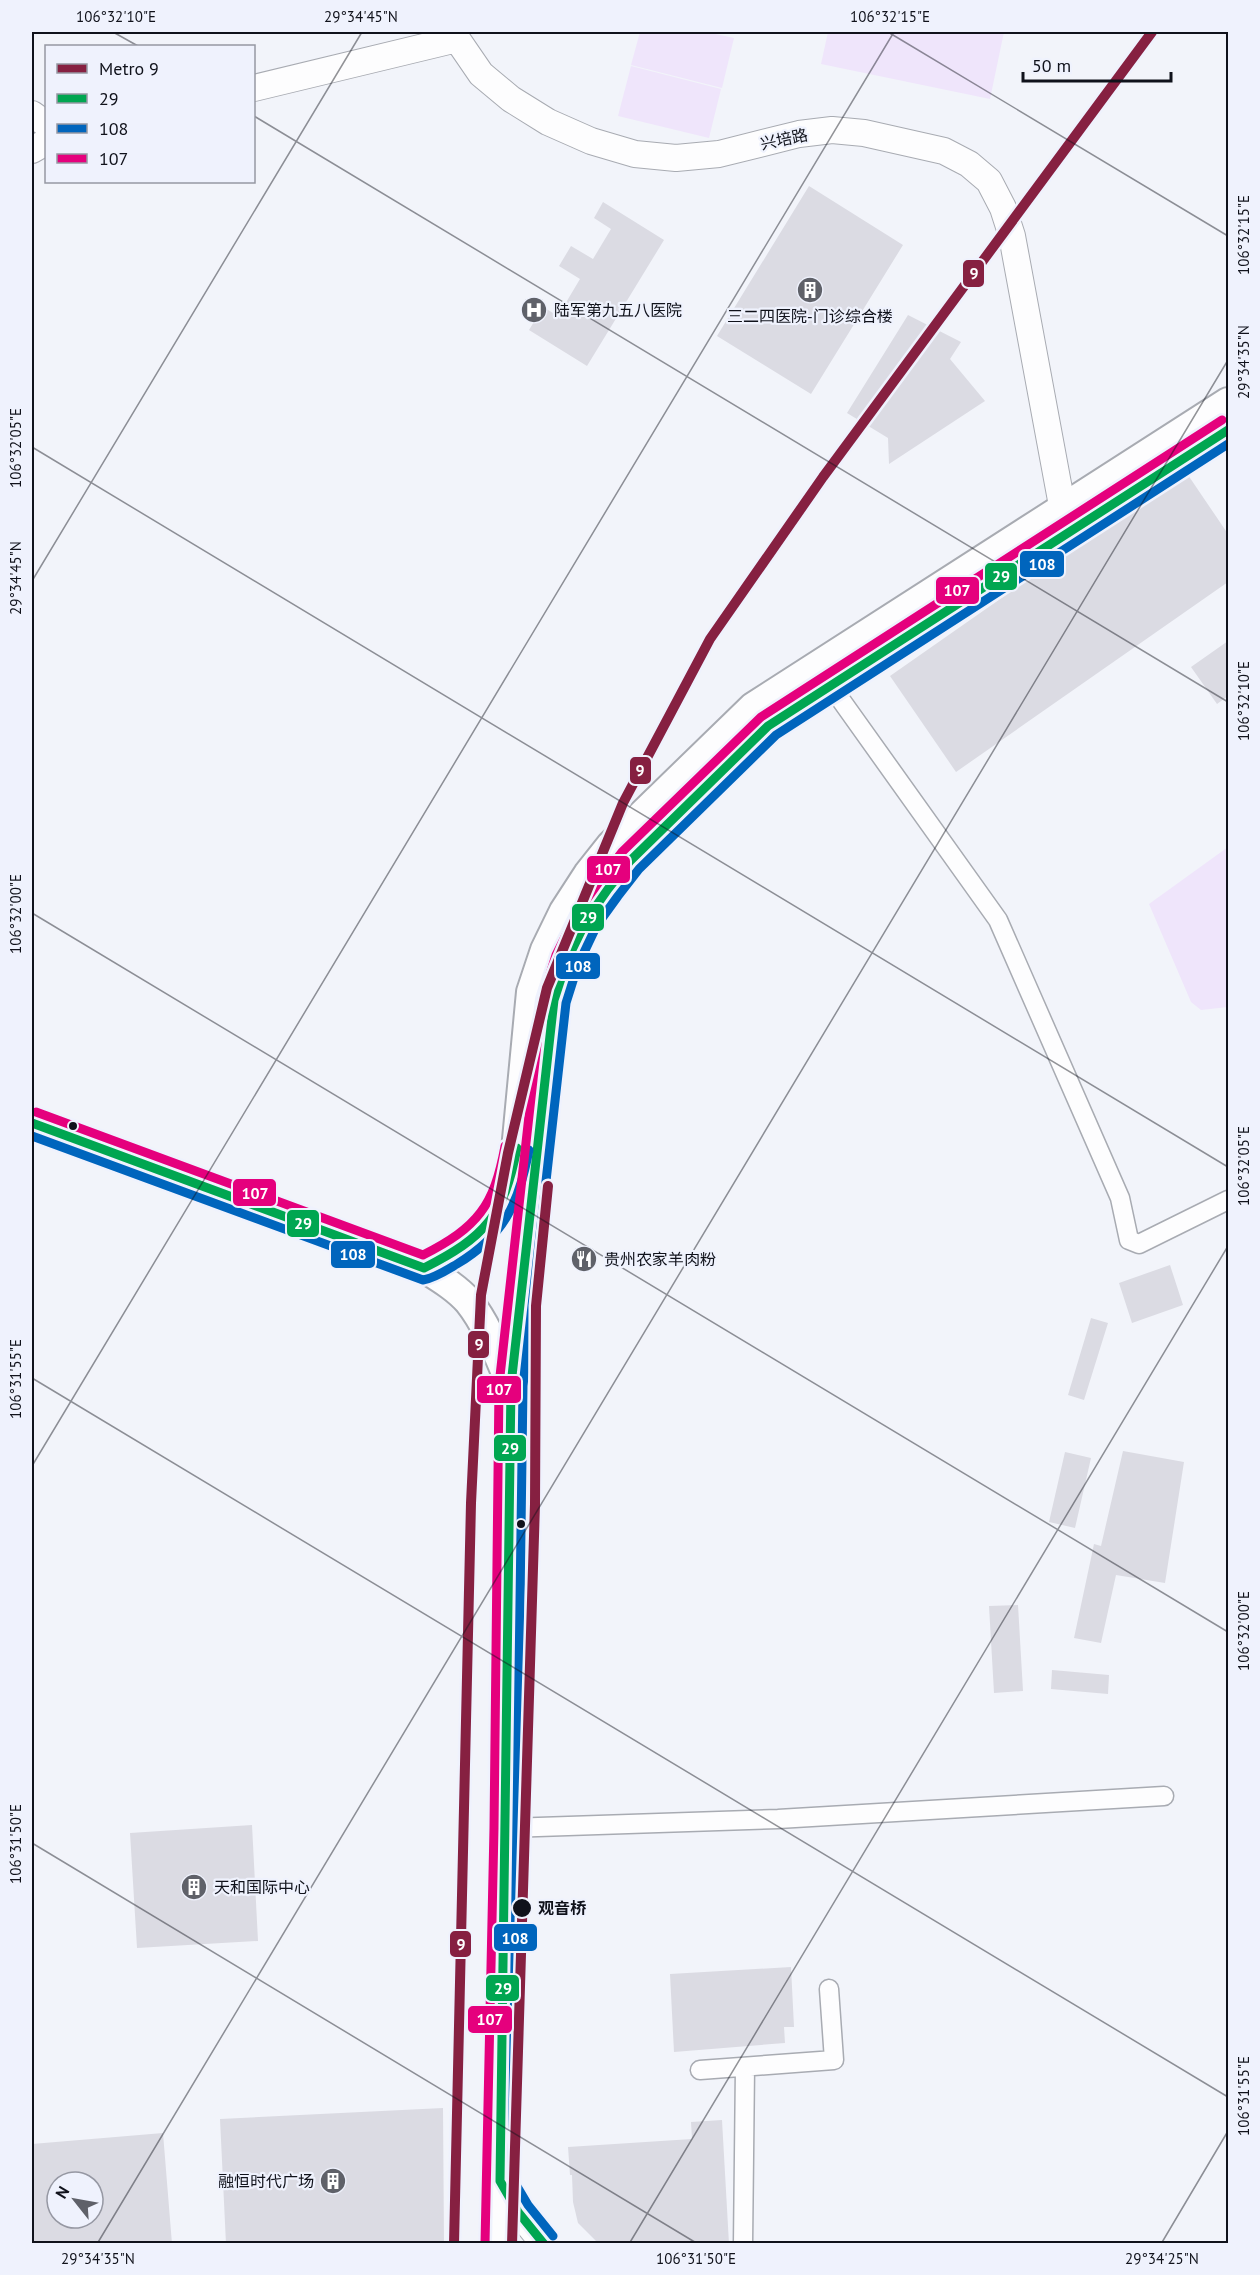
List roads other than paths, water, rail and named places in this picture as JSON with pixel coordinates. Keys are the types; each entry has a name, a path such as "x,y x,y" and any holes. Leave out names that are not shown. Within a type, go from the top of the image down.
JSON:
{"main road":[{"path":"497,2244 506,1828 511,1385 554,1000 567,960 586,919 630,861 768,726 831,686 1228,402"},
{"path":"424,1268 472,1241 487,1227 501,1207 511,1180 516,1150 531,992 545,950 564,911 588,874 611,845 753,707 1065,520 1228,430"},
{"path":"32,1124 424,1268 447,1282 468,1302 490,1335 511,1385"}],"street":[{"name":"兴培路","path":"255,88 458,35 481,74 511,99 548,122 591,141 635,154 676,158 719,154 799,134 832,130 864,133 944,151 969,164 989,182 1003,208 1012,236 1065,520"},
{"path":"32,114 45,123"},
{"path":"831,686 998,920 1120,1198 1129,1240 1139,1244 1228,1200"},
{"path":"506,1828 777,1819 1164,1796"},
{"path":"700,2070 834,2060 830,1989"},
{"path":"743,2244 745,2067"},
{"path":"500,2181 518,2212 544,2244"}],"metro line":[{"name":"9","path":"454,2244 471,1503 481,1295 508,1153 547,988 623,803 710,639 823,477 1152,32"},
{"name":"9","path":"512,2244 535,1504 536,1306 548,1186"}],"place":[{"name":"三二四医院-门诊综合楼","path":"810,290"},
{"name":"陆军第九五八医院","path":"534,310"},
{"name":"贵州农家羊肉粉","path":"584,1259"},
{"name":"天和国际中心","path":"194,1887"},
{"name":"观音桥","path":"522,1908"},
{"name":"融恒时代广场","path":"333,2181"}]}
